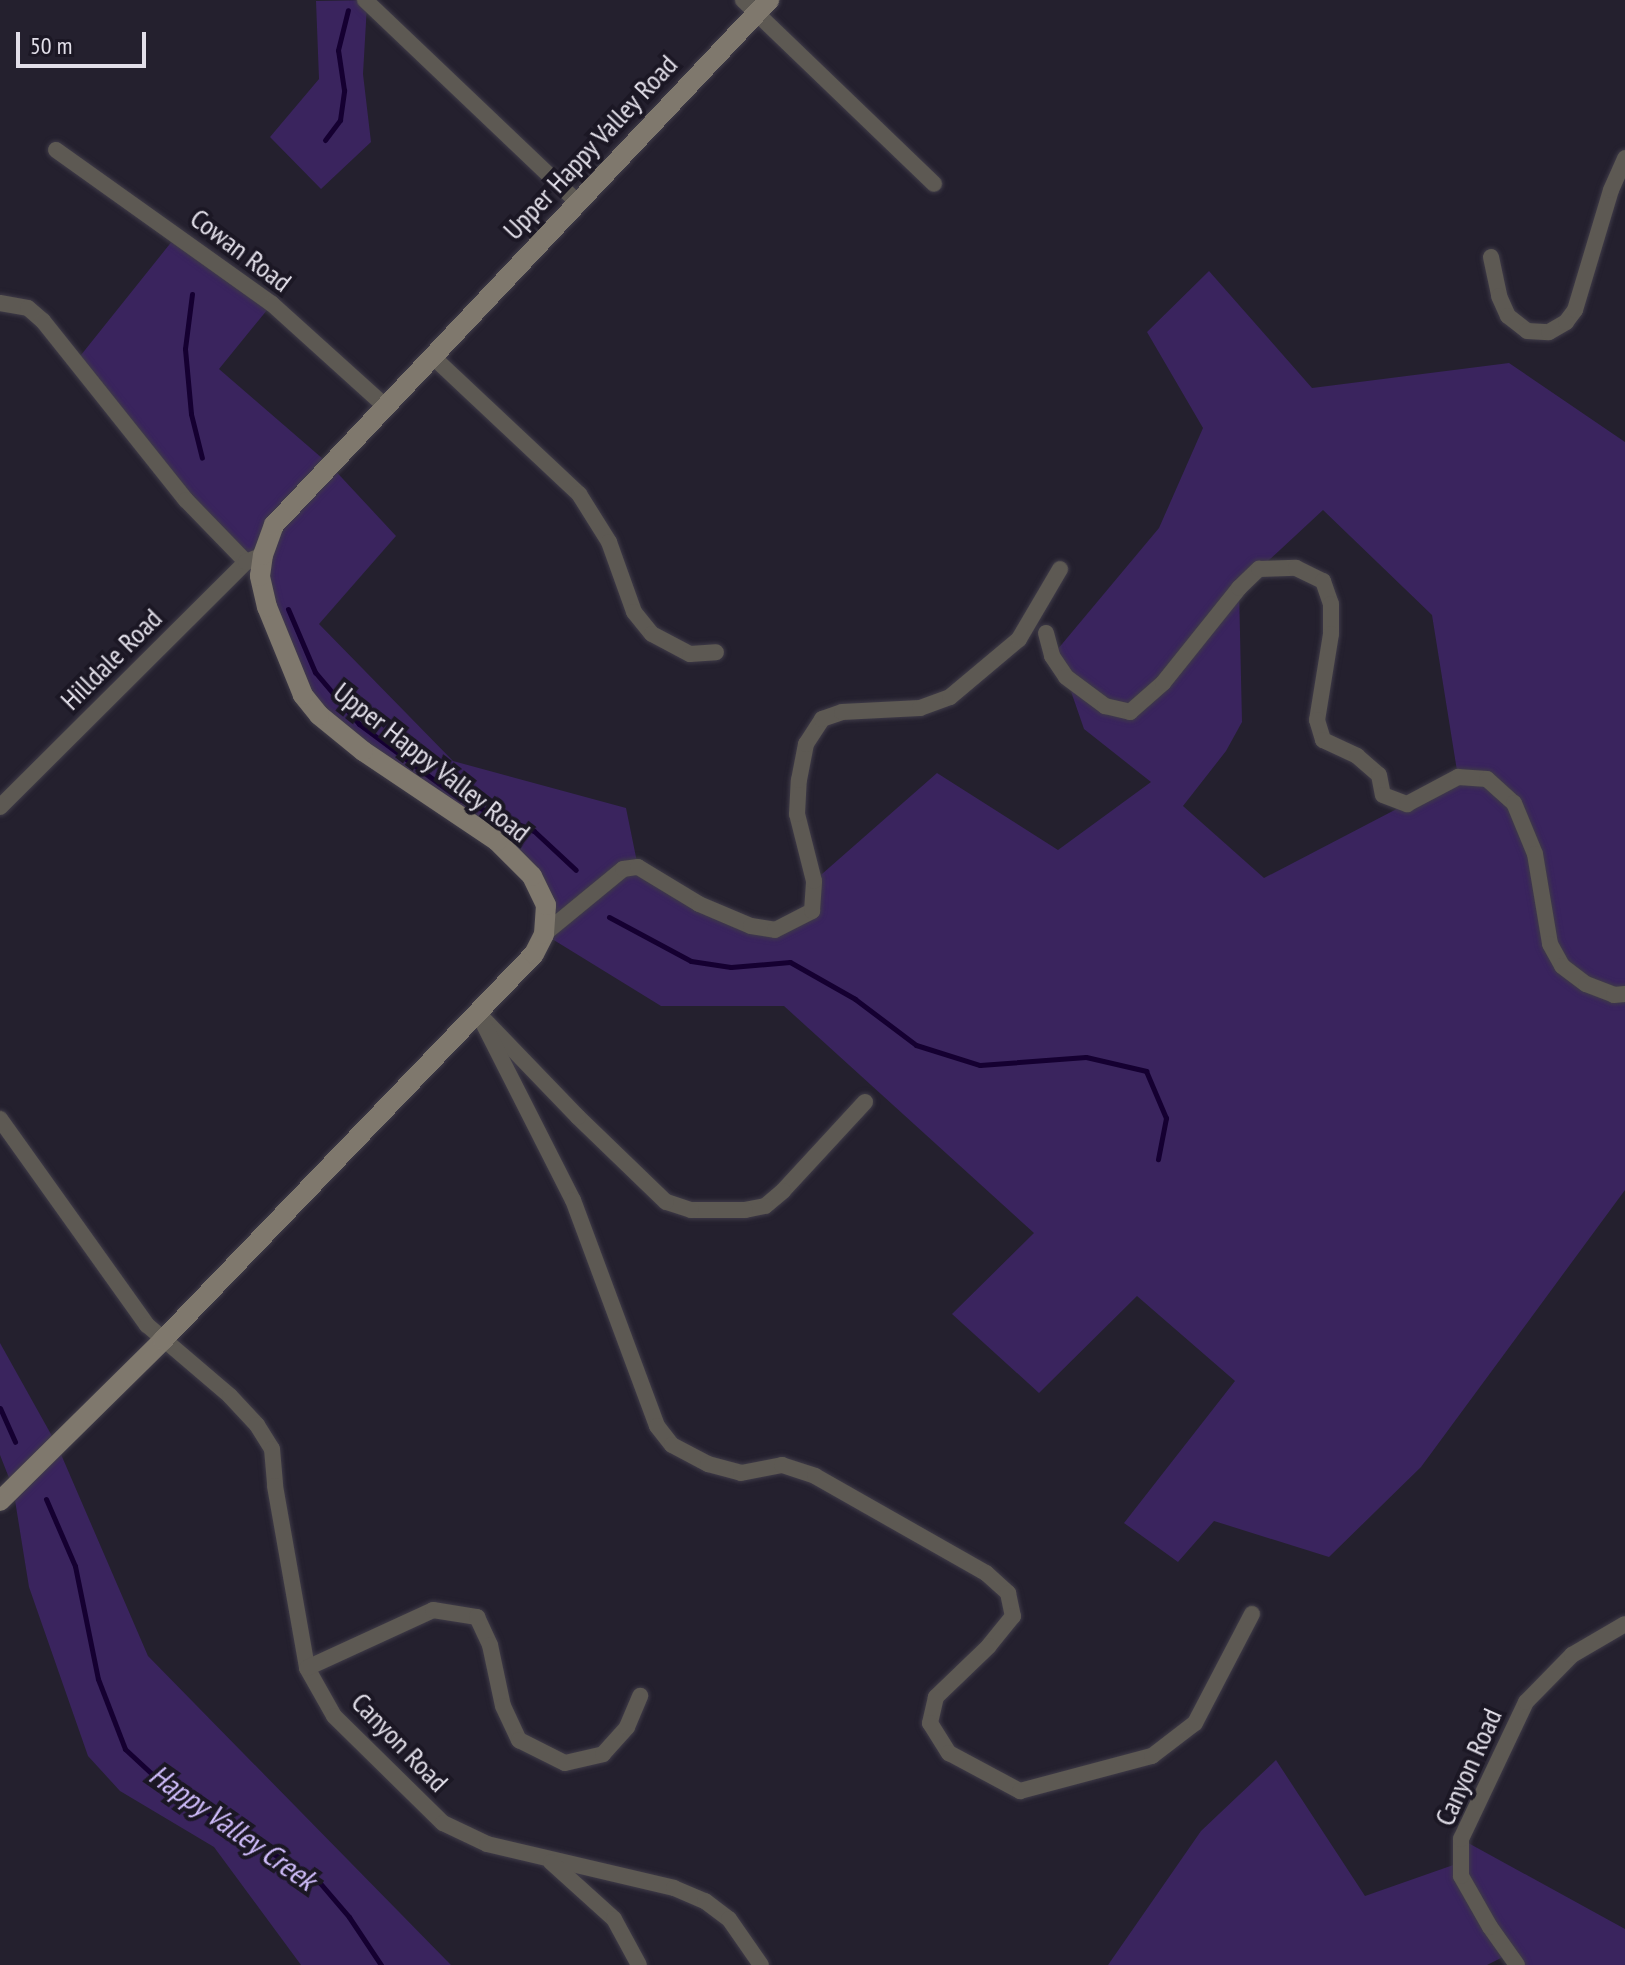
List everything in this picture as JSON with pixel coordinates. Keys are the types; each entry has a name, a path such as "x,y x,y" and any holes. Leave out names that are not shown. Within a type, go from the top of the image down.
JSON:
{"street":[{"path":"365,0 577,202"},
{"path":"756,4 934,184"},
{"name":"Upper Happy Valley Road","path":"544,934 546,905 532,876 497,841 363,751 319,715 303,695 267,607 254,559 274,525 577,202 756,4"},
{"name":"Cowan Road","path":"56,150 272,304 385,406"},
{"path":"1491,257 1499,296 1508,316 1527,331 1549,332 1566,322 1575,310 1611,190 1625,158"},
{"path":"0,303 28,308 43,321 186,500 254,559"},
{"path":"432,356 579,494 609,542 634,612 652,634 690,654 716,652"},
{"name":"Hilldale Road","path":"0,807 254,559"},
{"path":"1046,633 1052,656 1066,677 1105,706 1130,712 1163,683 1239,588 1259,569 1296,568 1323,581 1331,604 1331,634 1317,720 1323,740 1357,756 1379,775 1383,795 1407,804 1458,777 1487,779 1514,803 1535,854 1550,944 1562,966 1586,984 1614,995 1625,994"},
{"path":"0,1501 163,1340 478,1013 534,954 544,934 623,869 638,867 699,904 751,926 775,930 812,911 814,881 797,814 806,744 822,719 842,712 920,708 950,697 1019,639 1060,569"},
{"path":"478,1013 666,1202 691,1210 745,1210 765,1206 783,1191 865,1102"},
{"path":"478,1013 573,1200 657,1426 672,1445 708,1464 741,1473 782,1465 815,1476 986,1573 1008,1593 1013,1616 989,1646 936,1697 930,1723 949,1753 1020,1791 1152,1756 1195,1723 1252,1614"},
{"name":"Canyon Road","path":"0,1119 126,1299 163,1340 230,1396 257,1425 272,1449 275,1486 307,1668 334,1716 443,1823 487,1844 674,1888 705,1901 729,1919 761,1965"},
{"path":"307,1668 433,1610 477,1617 490,1645 503,1706 519,1740 565,1763 603,1754 627,1727 640,1696"},
{"name":"Canyon Road","path":"1517,1965 1490,1927 1461,1876 1461,1839 1526,1702 1572,1655 1625,1624"},
{"path":"547,1859 614,1919 639,1965"}],"shaded area":[{"path":"374,0 367,5 363,74 371,142 321,189 270,137 319,79 316,1"},
{"path":"177,235 272,304 219,369 330,465 396,536 319,624 453,761 626,808 638,867 751,926 800,918 814,881 937,773 1058,850 1151,782 1084,729 1066,677 1052,656 1159,528 1203,428 1147,332 1209,271 1312,388 1509,363 1625,442 1625,1190 1421,1467 1329,1557 1214,1521 1178,1562 1124,1523 1235,1381 1137,1296 1039,1393 952,1314 1034,1233 784,1006 661,1006 544,934 532,876 319,715 246,562 77,360","holes":["1323,510 1432,615 1458,777 1264,878 1183,806 1226,751 1242,722 1239,588"]},
{"path":"0,1343 57,1445 148,1656 451,1965 301,1965 214,1847 120,1791 88,1756 29,1587 13,1488 0,1455"},
{"path":"1276,1760 1365,1896 1459,1863 1461,1839 1625,1929 1625,1965 1517,1965 1509,1954 1487,1965 1108,1965 1201,1831"}],"waterway":[{"path":"325,140 340,120 344,90 338,50 348,10"},
{"path":"192,294 185,349 191,414 202,458"},
{"path":"288,609 315,672 359,724 461,800 534,831 576,870"},
{"path":"609,917 691,961 731,967 790,962 855,999 916,1045 980,1065 1086,1057 1146,1071 1166,1118 1158,1159"},
{"name":"Happy Valley Creek","path":"0,1408 15,1442"},
{"name":"Happy Valley Creek","path":"46,1499 75,1566 98,1679 125,1749 166,1787 320,1883 349,1917 381,1965"}]}
